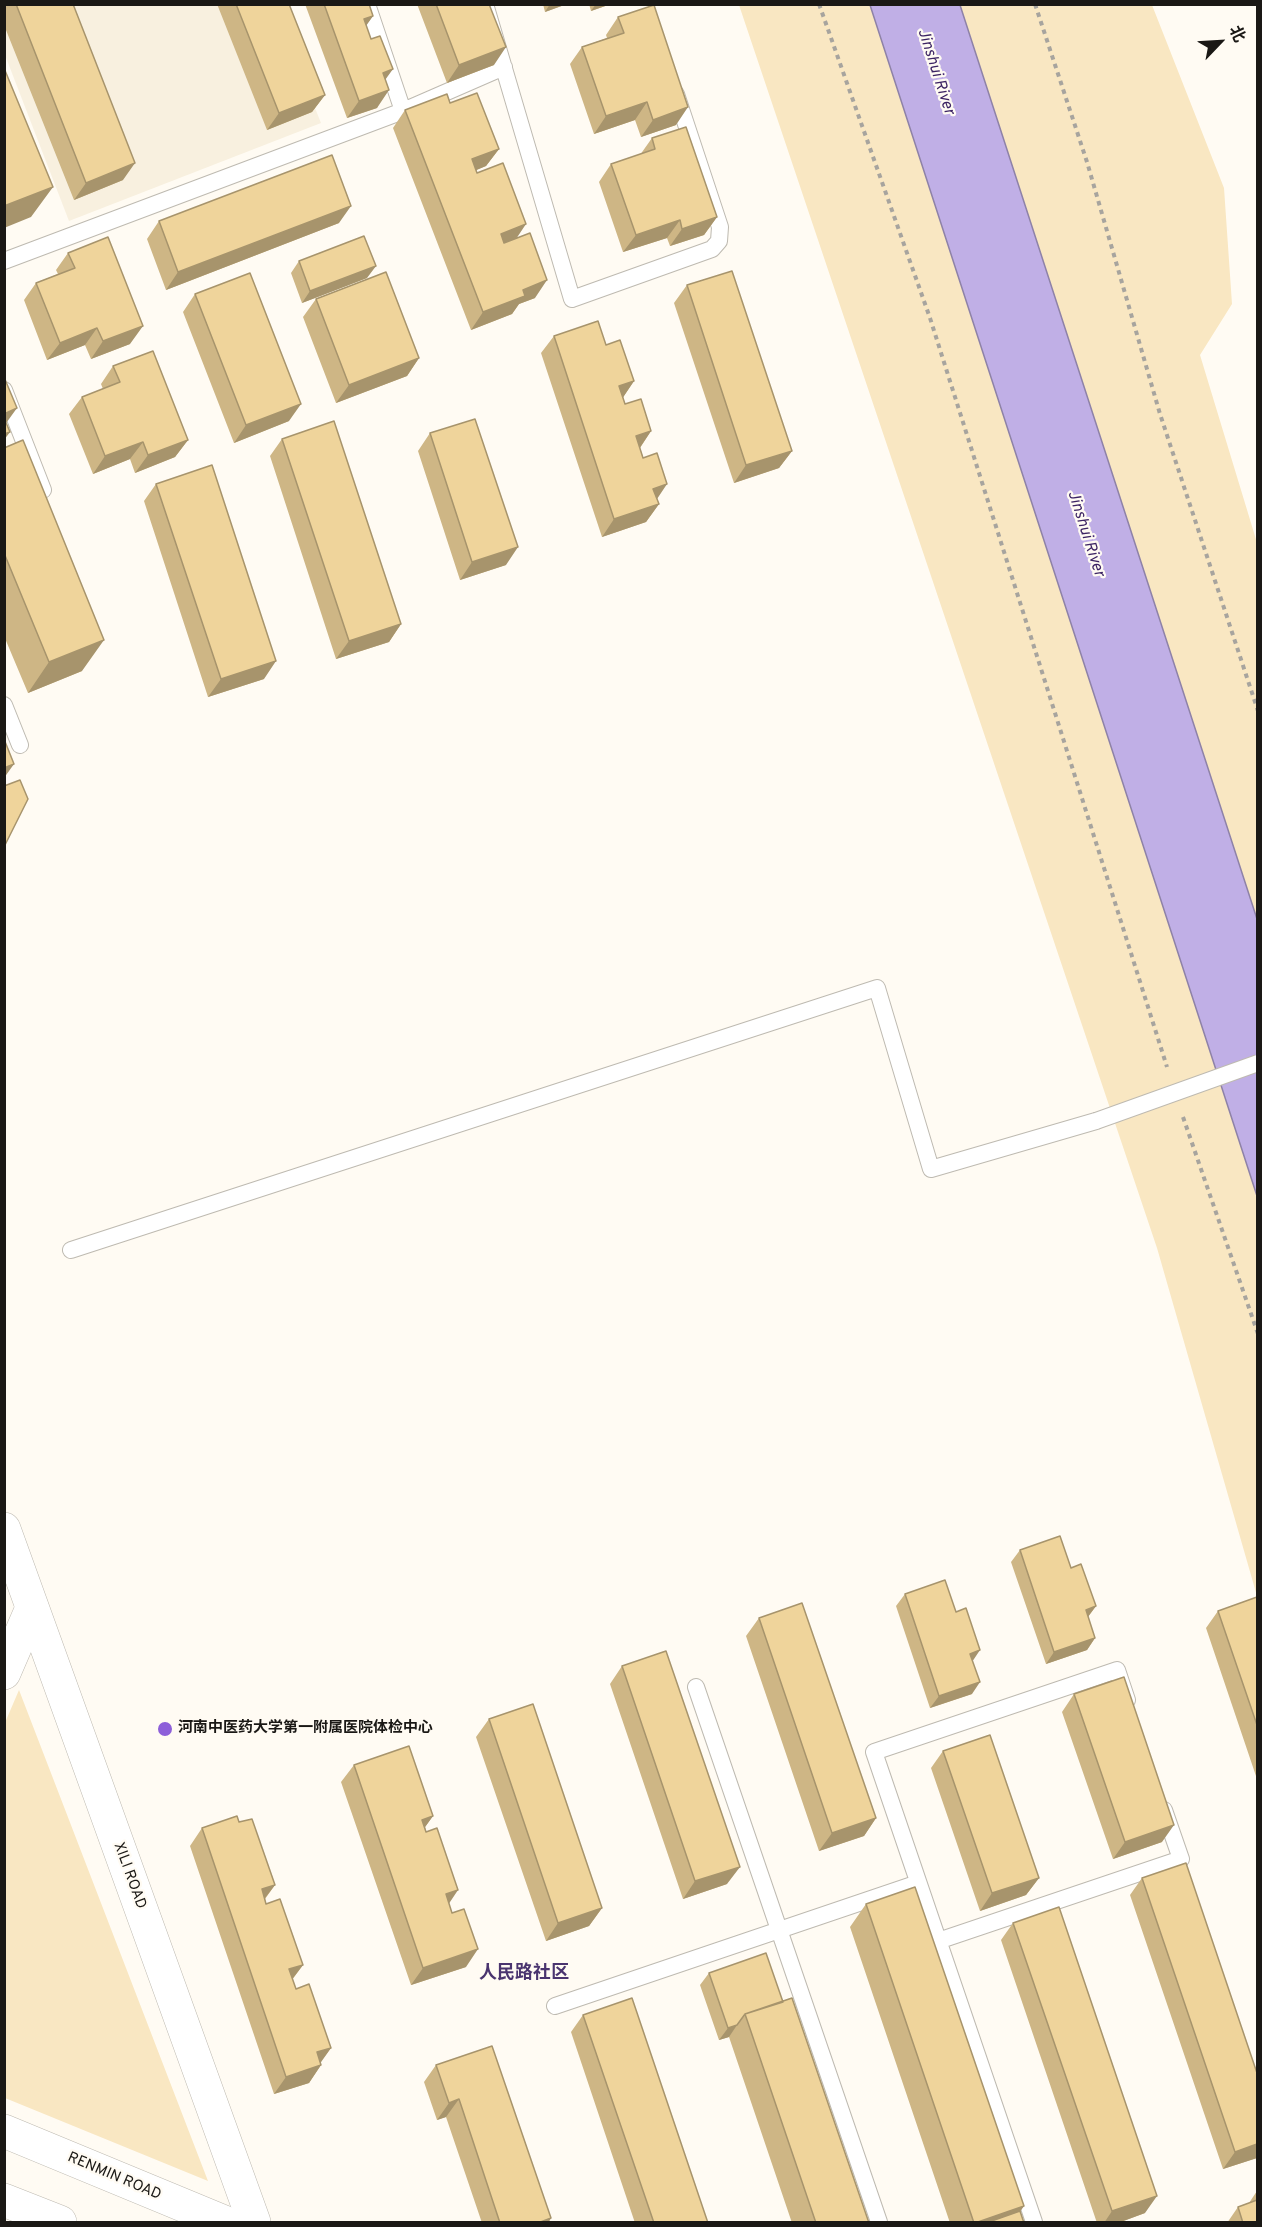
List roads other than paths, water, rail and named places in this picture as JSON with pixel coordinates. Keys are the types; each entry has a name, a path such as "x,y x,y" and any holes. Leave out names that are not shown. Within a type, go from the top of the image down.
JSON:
{"street":[{"name":"XILI ROAD","path":"4,1529 254,2223"},
{"path":"4,1673 32,1608"},
{"name":"RENMIN ROAD","path":"4,2131 224,2223"},
{"path":"4,2200 60,2223"}],"lane":[{"path":"367,4 403,111"},
{"path":"485,4 572,299 712,249 718,241 720,227 672,82"},
{"path":"4,261 403,111 504,67"},
{"path":"4,390 48,505"},
{"path":"4,705 20,745"},
{"path":"71,1250 877,988 931,1169 1096,1121 1257,1063"},
{"path":"1034,2223 874,1752 1117,1670 1132,1714"},
{"path":"696,1687 879,2223"},
{"path":"938,1941 1181,1859 1158,1792"},
{"path":"555,2006 918,1883"}],"water":[{"name":"Jinshui River","path":"870,5 960,5 1257,919 1257,1196"}],"place":[{"name":"河南中医药大学第一附属医院体检中心","path":"165,1729"}],"district":[{"name":"人民路社区","path":"524,1974"}]}
